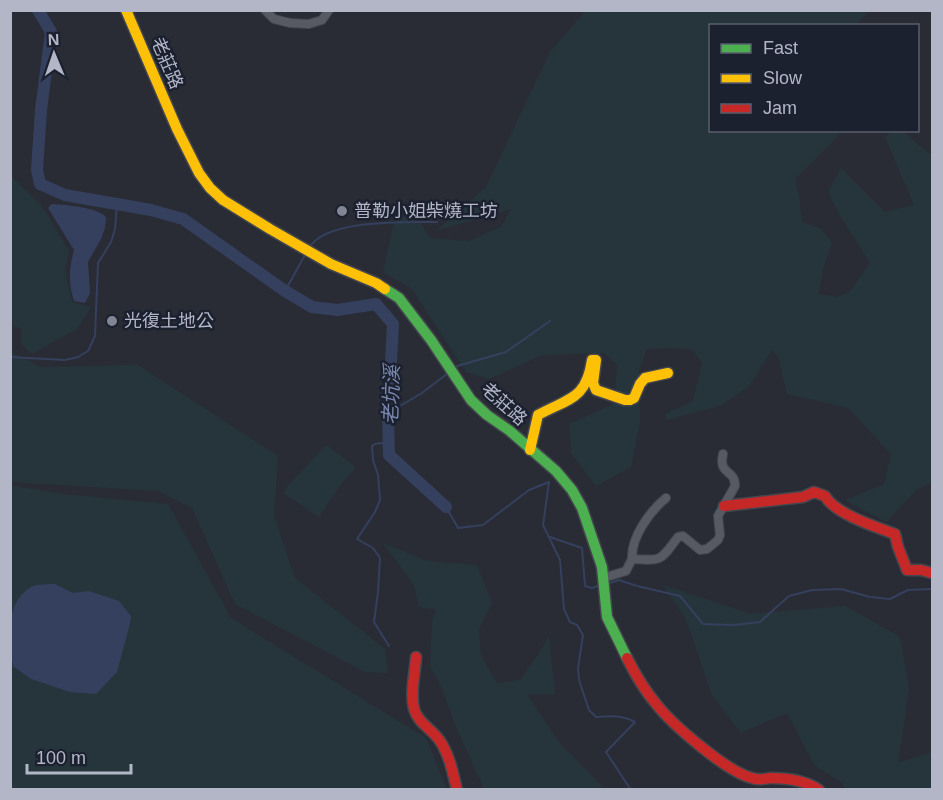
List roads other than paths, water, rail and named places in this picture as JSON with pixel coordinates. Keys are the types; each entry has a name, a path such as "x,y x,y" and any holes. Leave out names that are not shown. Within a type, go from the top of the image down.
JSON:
{"street":[{"name":"老莊路","path":"126,10 177,129 199,173 210,188 223,200 270,230 331,264 376,283 399,298 431,340 471,400 556,471 572,490 590,529 602,567 607,617 635,673 657,705 706,751 735,771 753,779 782,778 812,785 819,789"},
{"path":"265,10 274,19 309,24 322,20 329,10"},
{"path":"530,450 537,415 562,403 583,388 588,380 592,360 596,360 593,383 596,390 625,400 634,398 642,379 668,373"},
{"path":"632,560 653,560 663,557 678,537 683,536 700,550 707,549 718,540 720,535 718,516 735,486 733,477 724,470 721,463 723,454"},
{"path":"724,506 803,497 814,492 825,496 829,502 866,524 895,534 897,547 908,570 933,573"},
{"path":"603,583 626,571 632,560 634,544 647,518 666,498"},
{"path":"416,657 414,710 418,720 442,743 457,789"}],"water":[{"path":"52,204 89,209 106,217 101,239 88,262 90,293 85,303 74,301 70,276 74,250 48,208"},
{"path":"55,584 73,593 89,591 119,601 131,616 117,672 96,694 70,692 31,679 13,666 10,623 16,602 31,587"}],"waterway":[{"name":"老坑溪","path":"38,10 51,32 41,110 37,170 40,184 65,195 151,210 183,219 285,291 312,307 337,310 376,304 393,324 388,417 389,455 446,507"},
{"path":"10,357 65,360 78,357 88,351 95,336 98,263 111,242 115,229 117,204"},
{"path":"309,248 318,239 349,227 368,224 437,222"},
{"path":"285,291 306,253"},
{"path":"455,368 506,352 550,321"},
{"path":"388,413 422,393 448,373"},
{"path":"389,442 372,446 380,500 357,539 373,548 380,558 374,622 389,646"},
{"name":"老坑溪","path":"446,507 458,528 483,525 529,490 549,482 543,525 560,560 564,609 570,622 577,625 583,635 578,668 579,680 589,710 596,717 621,717 635,722 606,752 631,790"},
{"path":"550,537 582,548 585,586 592,588 601,585"},
{"path":"606,584 619,580 680,596 703,624 734,625 760,622 789,596 812,590 841,589 870,597 890,599 908,590 932,589"}],"place":[{"name":"普勒小姐柴燒工坊","path":"342,211"},
{"name":"光復土地公","path":"112,321"}]}
